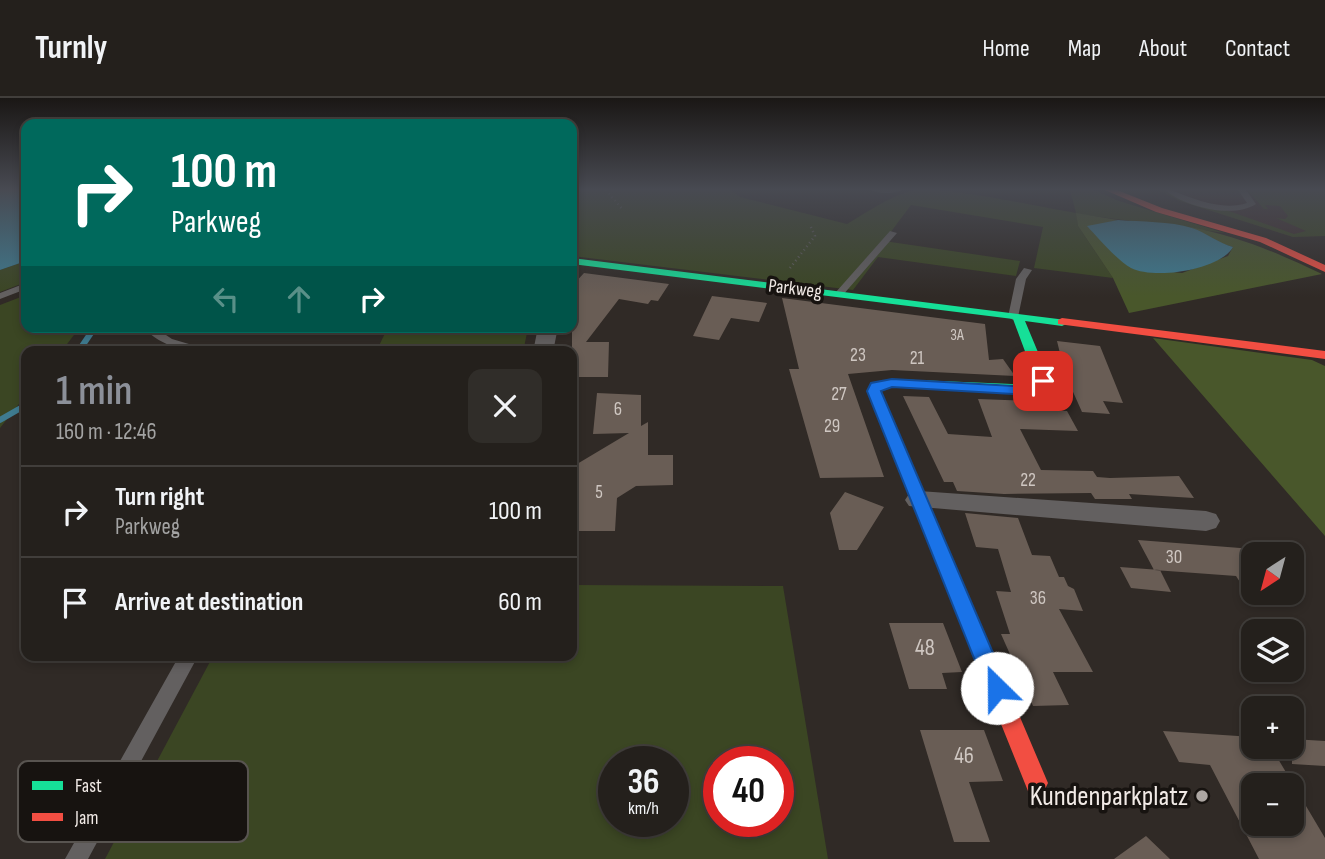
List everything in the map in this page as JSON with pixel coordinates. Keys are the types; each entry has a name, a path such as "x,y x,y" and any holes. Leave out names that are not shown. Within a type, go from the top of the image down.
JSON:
{"street":[{"path":"1213,226 1263,240 1325,269"},
{"name":"Parkweg","path":"577,262 1325,355"},
{"path":"1016,317 1043,381 1037,389 892,383 876,386 876,400 1036,783"},
{"path":"919,500 1206,522"}],"lane":[{"path":"839,294 893,233"},
{"path":"1016,317 1021,279 1027,270"},
{"path":"0,296 21,288"},
{"path":"154,333 190,346"},
{"path":"131,761 186,661"},
{"path":"76,859 85,842"}],"path":[{"path":"782,274 815,236 810,226"}],"shaded area":[{"path":"1257,226 1317,226 1325,236 1293,237"}],"green space":[{"path":"577,226 896,226 884,241 1020,261 1016,276 878,257 853,290 577,257"},
{"path":"1034,226 1078,226 1113,278 1034,268 1043,227"},
{"path":"1078,226 1094,226 1088,227 1132,268 1182,273 1228,256 1233,247 1190,227 1258,246 1322,274 1129,313 1113,278"},
{"path":"1167,226 1200,226 1225,233"},
{"path":"1257,226 1270,226 1294,234 1306,231 1293,226 1325,226 1325,236 1293,237"},
{"path":"21,263 21,284 0,292 0,270"},
{"path":"21,297 21,333 75,333 66,346 21,346 21,401 0,428 0,305"},
{"path":"385,333 527,333 524,346 379,346"},
{"path":"1153,338 1312,360 1325,366 1325,536"},
{"path":"577,585 783,586 828,859 105,859 114,842 248,842 248,761 157,761 210,661 577,661"}],"water":[{"path":"0,226 21,226 21,263 0,270"},
{"path":"1087,226 1180,226 1197,230 1233,247 1215,262 1201,267 1155,273 1131,268 1108,249"}],"building":[{"path":"584,273 669,284 658,301 651,300 648,304 619,299 586,342 609,342 608,377 577,377 577,346 572,346 572,333 577,333 577,281"},
{"path":"712,296 767,303 759,322 731,318 719,340 693,336"},
{"path":"782,298 985,324 989,360 1003,359 1015,376 892,370 848,374 884,477 820,478 789,369 799,369"},
{"path":"1057,341 1100,346 1123,403 1103,401 1110,414 1082,412 1065,374"},
{"path":"597,393 641,395 641,426 648,422 648,455 673,455 673,485 636,486 617,498 615,531 577,531 577,464 629,433 593,434"},
{"path":"903,396 929,397 948,434 992,437 978,399 1032,401 1037,409 1067,411 1078,431 1020,429 1041,470 1093,471 1097,477 1110,478 1179,476 1194,498 1129,494 1132,499 1095,499 1091,493 1004,494 957,491 953,482 944,482"},
{"path":"845,492 884,507 857,550 839,550 830,513"},
{"path":"965,513 1018,518 1032,555 1050,556 1059,577 1064,577 1068,586 1074,589 1083,611 1059,609 1093,672 1053,672 1069,705 1033,706 1001,634 1010,634 996,591 1011,592 998,549 976,547"},
{"path":"1138,540 1241,548 1241,584 1236,576 1154,570"},
{"path":"1120,567 1160,570 1171,592 1131,588"},
{"path":"889,623 943,623 962,672 942,673 947,689 909,689"},
{"path":"920,730 984,730 1003,781 969,782 990,842 954,842"},
{"path":"1163,731 1241,736 1241,759 1278,759 1286,773 1241,773 1241,824 1210,765 1179,762"},
{"path":"1304,740 1325,741 1325,766 1292,764 1292,759 1304,759"},
{"path":"1304,803 1325,838 1325,859 1259,859 1247,836 1304,836"},
{"path":"1146,836 1170,859 1114,859"}],"waterway":[{"path":"82,346 91,333"},
{"path":"0,420 21,408"}],"traffic: fast":[{"path":"577,262 1062,322"},
{"path":"976,637 874,391 876,386 892,383 1037,389 1043,381 1018,317"}],"traffic: jam":[{"path":"1213,226 1263,240 1325,269"},
{"path":"1062,322 1325,355"},
{"path":"976,637 1036,783"}],"place":[{"name":"Kundenparkplatz","path":"1202,796"}],"route":[{"path":"997,688 874,391 876,386 892,383 1030,391 1041,386 1043,381"}]}
